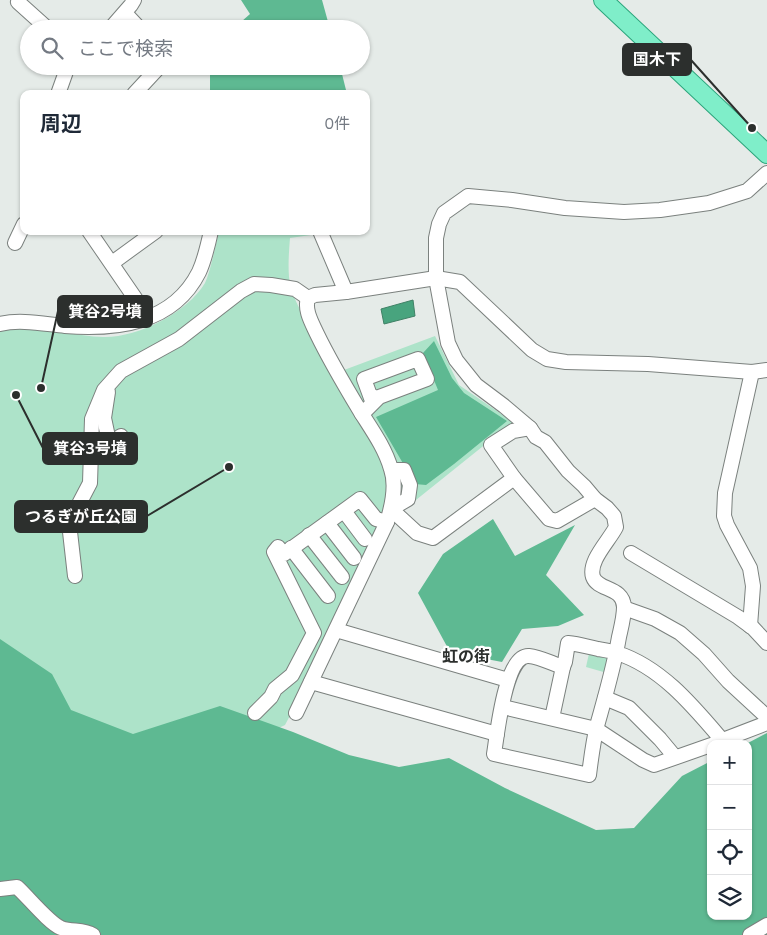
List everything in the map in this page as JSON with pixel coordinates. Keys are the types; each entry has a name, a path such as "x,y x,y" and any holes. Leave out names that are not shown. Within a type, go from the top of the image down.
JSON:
{"main road":[{"path":"603,0 767,154"}],"street":[{"path":"19,0 18,2 38,20"},
{"path":"118,20 134,0"},
{"path":"125,13 132,20"},
{"path":"59,90 65,75"},
{"path":"138,90 152,75"},
{"path":"563,667 528,656 519,659 513,667 508,680 494,754 589,775 596,729 616,653 624,608 623,600 616,592 596,582 593,577 595,558 616,527 614,516 595,499 545,442 536,437 530,428 476,385 456,360 448,342 436,278 436,238 439,224 444,213 468,196 565,208 624,212 660,210 709,203 747,190 767,173"},
{"path":"15,243 20,232"},
{"path":"92,235 148,317"},
{"path":"112,263 150,235"},
{"path":"0,324 16,322 92,328 114,327 134,323 177,300 190,287 199,271 210,235"},
{"path":"322,235 346,292"},
{"path":"308,298 315,295 436,278 460,282 532,350 547,359 566,362 648,364 752,372 767,370"},
{"path":"75,576 69,523 90,483 92,419 99,400 109,384 121,371 179,339 241,291 254,284 295,290 308,298"},
{"path":"296,713 389,516 393,487 392,470 382,446 334,369 314,327 306,305 308,298"},
{"path":"750,626 753,586 750,568 724,516 725,493 752,372"},
{"path":"109,384 104,418 108,437 115,441 121,436"},
{"path":"362,414 379,398"},
{"path":"530,428 513,431 491,445 514,478 549,519 557,520 595,499"},
{"path":"254,713 270,697 275,689 292,675 314,633 274,552 278,547 284,554 360,499 376,519 389,516 417,533 433,538 514,478"},
{"path":"344,511 365,539"},
{"path":"326,523 354,558"},
{"path":"309,535 342,577"},
{"path":"292,548 328,596"},
{"path":"631,553 750,626 767,643"},
{"path":"624,608 655,620 680,633 704,654 728,681 767,717"},
{"path":"336,630 508,680"},
{"path":"552,718 563,667 566,662 568,643 616,653 640,662 661,676 702,717 714,740"},
{"path":"311,682 497,734"},
{"path":"605,698 629,708 675,757"},
{"path":"502,707 596,729 643,760 654,765 707,746"},
{"path":"724,740 767,723"},
{"path":"0,889 17,887 46,917 61,928 93,935"},
{"path":"750,935 767,925"}],"shaded area":[{"path":"241,0 322,0 328,20 243,20 250,14"},
{"path":"210,75 342,75 346,90 210,90"},
{"path":"218,235 311,235 290,238 289,277 291,289 310,326 344,370 435,336 459,385 513,422 401,512 389,527 285,725 185,774 0,698 0,330 25,328 103,337 131,333 160,322 174,314 197,294 205,283"},
{"path":"413,300 415,316 384,324 381,309"},
{"path":"434,341 452,378 464,393 507,421 426,485 415,484 376,417 438,390 423,353"},
{"path":"493,519 515,556 575,525 546,575 584,615 558,626 522,629 502,662 450,652 418,593 443,554"},
{"path":"0,639 52,674 71,710 133,734 220,706 293,732 349,755 399,767 449,758 505,788 596,830 634,828 682,776 707,763 707,920 752,920 752,741 767,733 767,935 0,935"},
{"path":"590,649 612,656 607,673 586,667"}],"place":[{"name":"国木下","path":"752,128"},
{"name":"箕谷2号墳","path":"41,388"},
{"name":"箕谷3号墳","path":"16,395"},
{"name":"つるぎが丘公園","path":"229,467"}],"district":[{"name":"虹の街","path":"466,657"}]}
